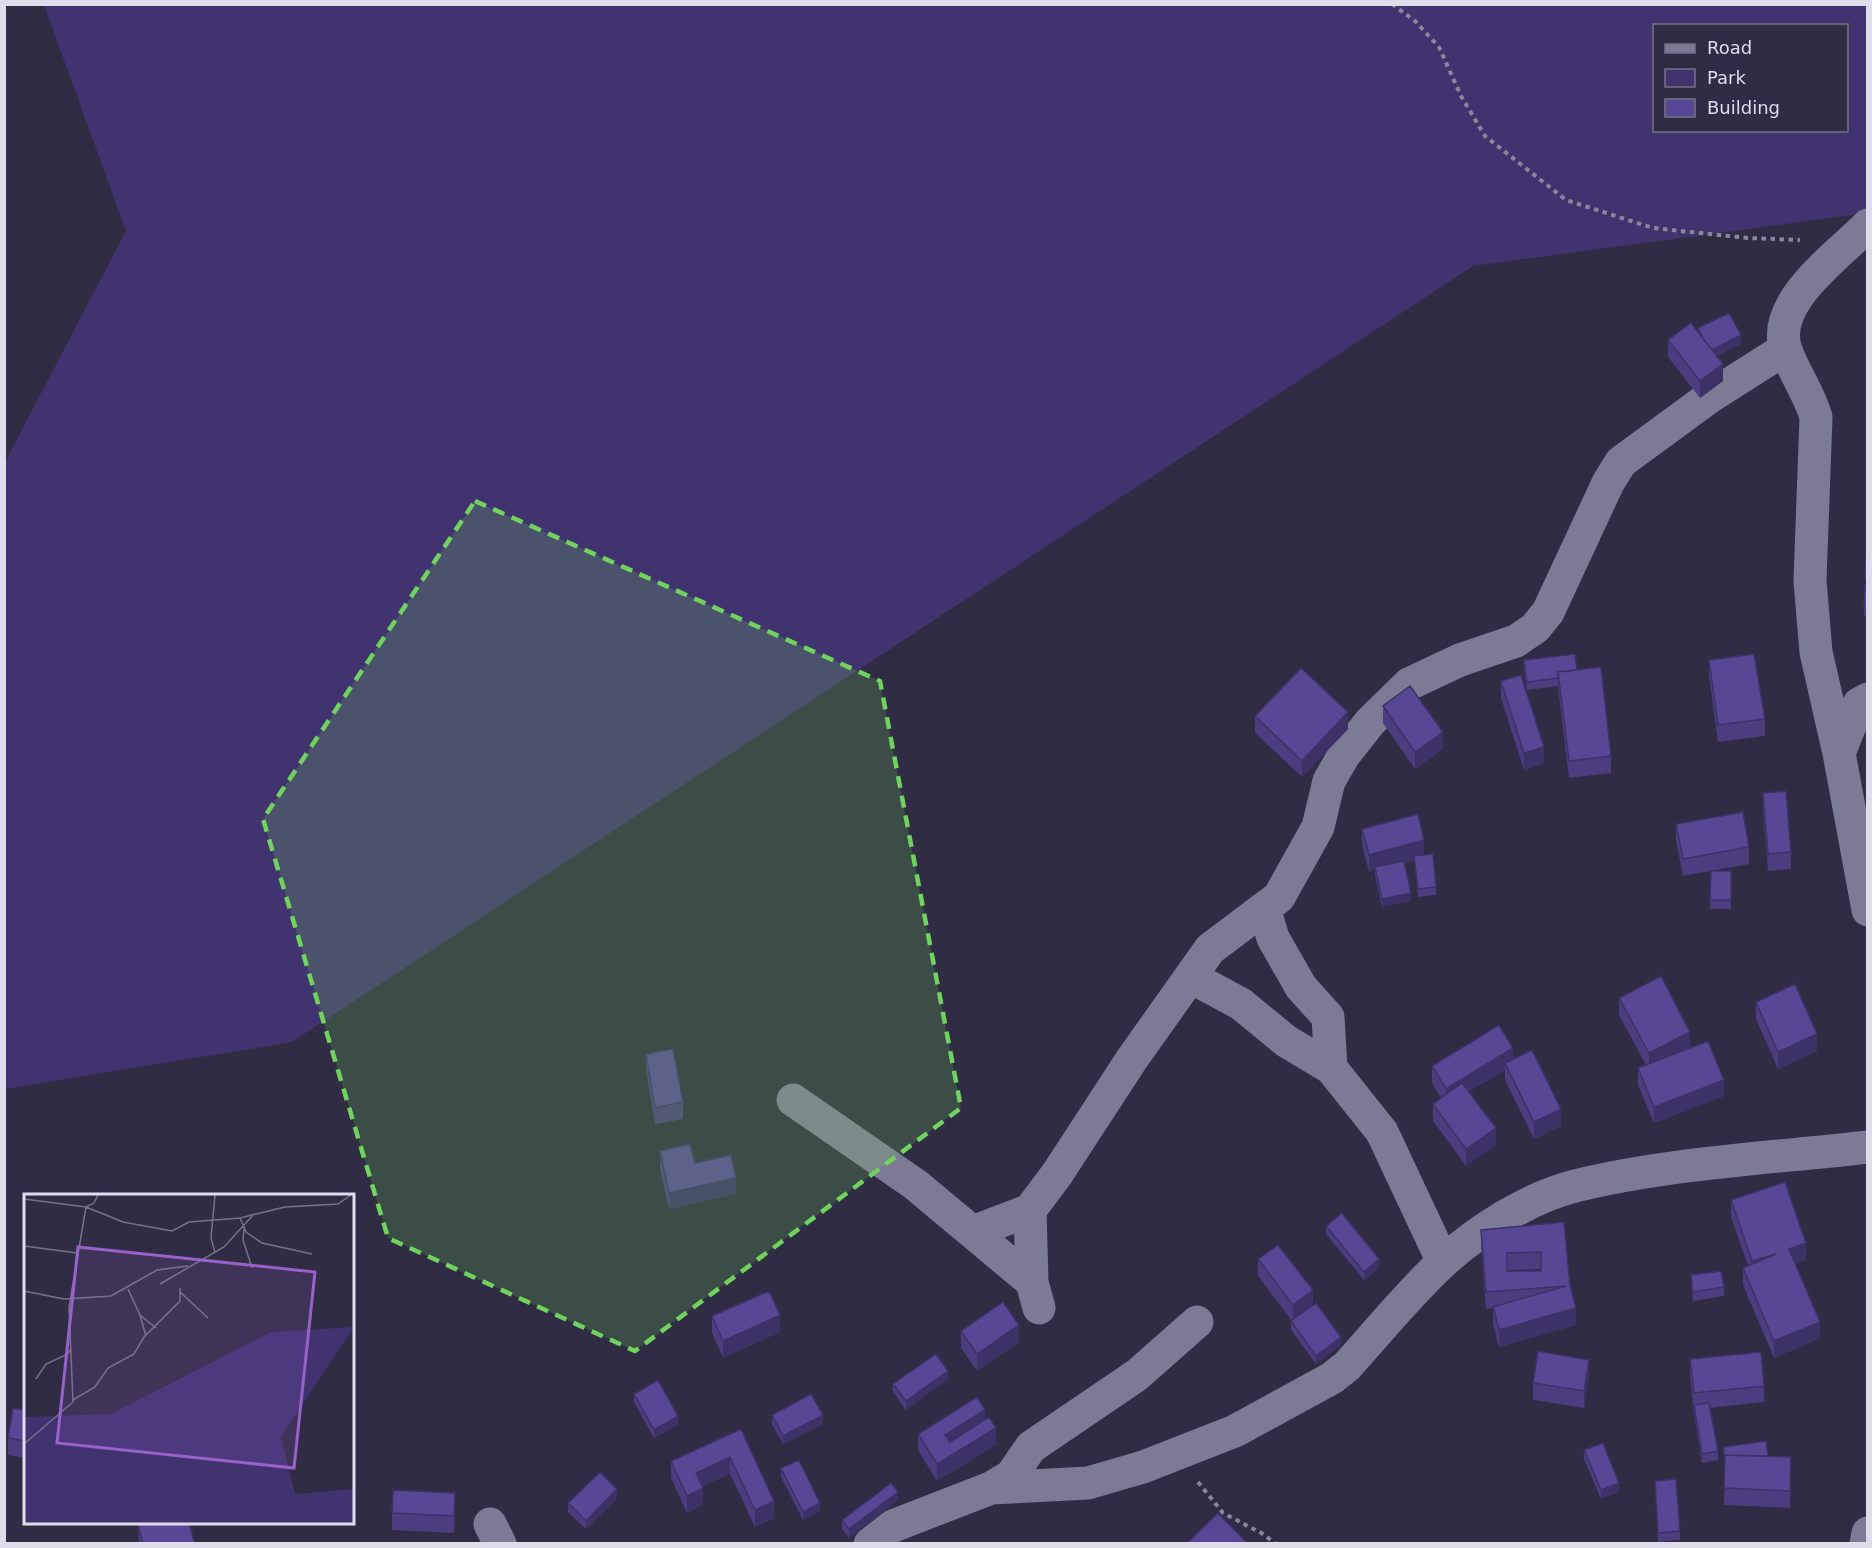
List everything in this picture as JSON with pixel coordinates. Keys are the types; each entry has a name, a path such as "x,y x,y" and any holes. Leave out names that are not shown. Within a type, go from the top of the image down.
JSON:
{"street":[{"path":"1860,233 1800,290 1783,327 1785,349 1809,395 1816,417 1810,581 1816,652 1839,753 1868,910"},
{"path":"973,1232 1030,1210 1058,1174 1132,1059 1210,949 1279,897 1318,827 1329,782 1344,755 1370,722 1409,684 1460,660 1516,641 1535,628 1548,612 1608,483 1621,462 1711,396 1785,349"},
{"path":"1839,753 1859,704 1868,699"},
{"path":"1264,908 1273,938 1301,987 1328,1017 1331,1068"},
{"path":"1191,977 1241,1004 1286,1041 1331,1068 1382,1132 1443,1262"},
{"path":"793,1100 876,1155 973,1232 1035,1295 1030,1210"},
{"path":"991,1488 1088,1483 1184,1451 1235,1431 1332,1378 1347,1365 1443,1262 1480,1233 1526,1205 1574,1186 1684,1167 1868,1147"},
{"path":"870,1544 893,1526 991,1488 1011,1476 1031,1447 1137,1376 1197,1322"},
{"path":"1866,1544 1868,1533"}],"path":[{"path":"1392,4 1415,21 1439,47 1461,96 1485,136 1566,201 1653,228 1748,238 1860,233"},
{"path":"1184,1451 1196,1478 1223,1513 1263,1534 1276,1544"}],"highlighted area":[{"path":"475,501 880,681 961,1108 635,1351 388,1238 263,819"}],"green space":[{"path":"44,5 1867,5 1867,213 1473,266 292,1042 5,1089 5,462 126,231"}],"building":[{"path":"1729,313 1741,335 1712,350 1698,328"},
{"path":"1691,323 1723,364 1700,381 1668,340"},
{"path":"1868,536 1868,563 1865,563"},
{"path":"1865,584 1868,584 1868,607 1864,607"},
{"path":"1575,654 1577,670 1558,672 1558,678 1527,682 1524,660"},
{"path":"1754,654 1765,719 1718,725 1709,660"},
{"path":"1601,667 1611,756 1569,761 1558,672"},
{"path":"1301,668 1348,712 1302,761 1255,716"},
{"path":"1521,675 1544,747 1524,753 1501,681"},
{"path":"1410,686 1443,732 1415,752 1383,706"},
{"path":"1786,791 1791,852 1768,854 1763,793"},
{"path":"1743,812 1749,847 1683,859 1676,824"},
{"path":"1418,814 1424,840 1369,855 1362,829"},
{"path":"1433,854 1436,887 1418,889 1414,856"},
{"path":"1404,861 1411,893 1382,899 1375,867"},
{"path":"1711,871 1731,871 1731,900 1710,900"},
{"path":"1661,976 1690,1032 1649,1053 1619,998"},
{"path":"1795,984 1817,1034 1778,1052 1756,1002"},
{"path":"1499,1025 1513,1048 1446,1089 1432,1066"},
{"path":"1708,1041 1724,1080 1654,1107 1638,1068"},
{"path":"673,1049 683,1102 655,1108 646,1054"},
{"path":"1532,1050 1561,1109 1534,1122 1505,1063"},
{"path":"1462,1083 1496,1128 1466,1149 1433,1104"},
{"path":"690,1144 695,1163 731,1155 736,1178 669,1193 660,1151"},
{"path":"1785,1182 1806,1243 1789,1249 1820,1322 1774,1341 1743,1268 1776,1254 1752,1261 1731,1200"},
{"path":"1342,1213 1379,1259 1364,1272 1326,1226"},
{"path":"1564,1222 1570,1285 1576,1308 1499,1330 1493,1307 1566,1286 1486,1292 1481,1230","holes":["1541,1252 1541,1271 1507,1271 1507,1253"]},
{"path":"1278,1245 1313,1290 1293,1305 1258,1259"},
{"path":"1721,1271 1724,1287 1693,1292 1691,1275"},
{"path":"769,1291 780,1315 723,1341 712,1316"},
{"path":"1003,1302 1019,1325 977,1354 961,1331"},
{"path":"1316,1303 1341,1337 1316,1356 1291,1321"},
{"path":"1538,1351 1589,1360 1584,1391 1533,1383"},
{"path":"1761,1352 1764,1386 1694,1393 1690,1359"},
{"path":"936,1354 948,1371 906,1401 893,1384"},
{"path":"658,1380 678,1416 654,1430 634,1394"},
{"path":"811,1394 823,1415 783,1436 772,1415"},
{"path":"977,1397 985,1410 945,1435 950,1442 989,1417 996,1428 937,1464 918,1434"},
{"path":"1709,1403 1718,1451 1702,1454 1694,1405"},
{"path":"13,1408 24,1410 24,1441 8,1438"},
{"path":"741,1429 774,1501 755,1510 730,1457 696,1473 703,1488 687,1496 671,1461"},
{"path":"1766,1441 1768,1456 1725,1455 1725,1462 1723,1447"},
{"path":"1603,1443 1619,1483 1601,1490 1584,1450"},
{"path":"1725,1455 1791,1457 1790,1491 1724,1488"},
{"path":"799,1460 820,1503 803,1512 781,1468"},
{"path":"600,1472 617,1489 586,1521 568,1503"},
{"path":"1676,1479 1680,1531 1658,1533 1655,1481"},
{"path":"891,1483 898,1492 849,1529 842,1520"},
{"path":"393,1490 455,1493 454,1516 392,1513"},
{"path":"1218,1513 1248,1544 1186,1544"},
{"path":"190,1524 195,1544 143,1544 138,1525"}]}
